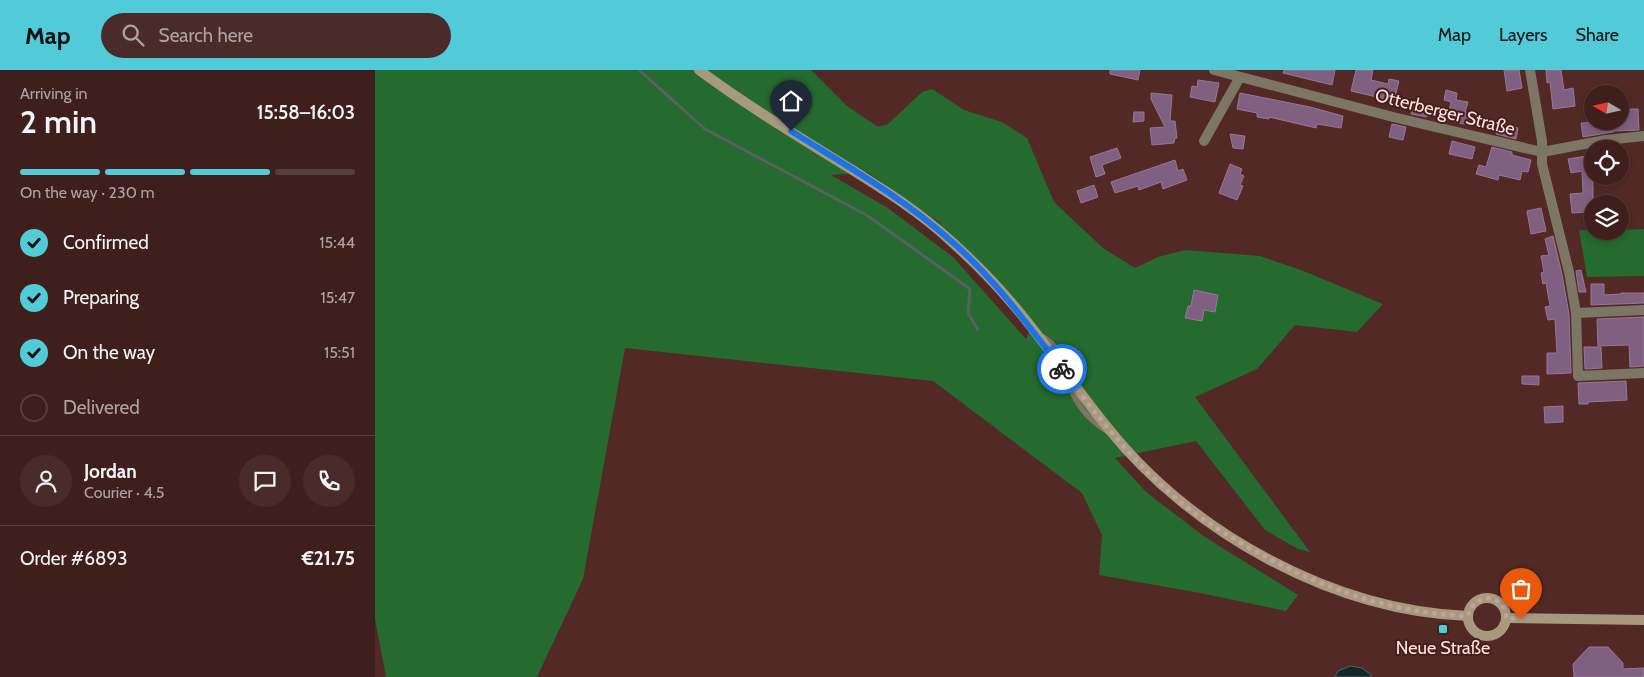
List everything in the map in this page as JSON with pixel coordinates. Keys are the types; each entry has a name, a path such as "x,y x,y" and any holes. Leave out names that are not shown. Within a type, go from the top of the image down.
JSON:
{"main road":[{"path":"699,70 743,102 886,191 921,216 951,241 983,271 1012,303 1083,397 1133,457 1180,502 1212,526 1279,564 1325,586 1364,599 1419,612 1468,616"},
{"path":"1483,598 1489,598 1500,603 1504,608 1506,618 1501,630 1497,634 1486,637 1474,632 1470,627 1468,616 1473,604 1483,598"},
{"path":"1506,618 1644,620"}],"street":[{"name":"Otterberger Straße","path":"1213,70 1393,117 1542,152 1606,140 1644,136"},
{"path":"1530,70 1542,141 1542,164 1569,272 1576,313 1578,376 1644,373"},
{"path":"1204,140 1240,77"},
{"path":"1576,313 1644,310"}],"lane":[{"path":"1032,330 1048,340 1069,366 1083,397"},
{"path":"1062,369 1075,399 1095,424 1115,437"}],"green space":[{"path":"375,70 811,70 847,106 878,127 888,124 922,92 932,89 964,110 1002,122 1027,138 1054,202 1103,248 1135,268 1158,257 1185,250 1260,256 1301,270 1383,304 1357,332 1295,325 1257,369 1195,397 1310,552 1298,549 1265,530 1196,441 1115,458 1146,492 1205,537 1298,595 1286,611 1099,575 1102,535 1082,493 933,381 625,348 583,579 537,677 386,677 375,619","holes":["867,172 937,221 985,269 1033,323 1026,339 953,257 888,208 831,175"]},
{"path":"1644,229 1644,276 1587,277 1579,230 1584,230 1584,240 1629,240 1629,230"}],"water":[{"path":"1350,666 1362,668 1371,677 1335,677 1338,671"}],"building":[{"path":"1110,70 1140,70 1138,80 1110,74"},
{"path":"1284,70 1335,70 1332,85 1283,73"},
{"path":"1356,70 1373,70 1371,80 1388,84 1389,79 1399,81 1394,101 1351,91"},
{"path":"1504,70 1519,70 1522,88 1507,91"},
{"path":"1546,70 1561,70 1564,90 1573,88 1575,106 1553,109 1550,82 1547,83"},
{"path":"1198,80 1219,83 1215,102 1190,97 1192,86 1197,87"},
{"path":"1446,90 1457,93 1456,100 1468,102 1465,112 1475,114 1472,126 1447,120 1451,102 1444,100"},
{"path":"1151,93 1172,95 1170,121 1175,121 1177,138 1175,138 1174,143 1152,145 1150,128 1165,127 1151,99"},
{"path":"1240,93 1310,107 1343,116 1341,128 1317,124 1316,128 1269,117 1269,119 1257,117 1257,113 1237,109"},
{"path":"1413,104 1430,107 1427,117 1411,114"},
{"path":"1629,109 1638,109 1639,130 1613,131 1583,137 1581,123 1584,123 1584,130 1629,130"},
{"path":"1134,112 1144,112 1144,121 1133,122"},
{"path":"1499,123 1518,128 1516,139 1496,134"},
{"path":"1392,124 1406,127 1403,140 1389,137"},
{"path":"1230,134 1245,136 1243,149 1233,148"},
{"path":"1452,141 1475,147 1472,159 1449,154"},
{"path":"1492,147 1512,152 1512,155 1531,160 1528,172 1522,171 1520,180 1499,175 1498,180 1476,174 1479,165 1486,167"},
{"path":"1117,148 1121,158 1102,165 1105,174 1096,177 1090,157"},
{"path":"1584,156 1584,185 1593,185 1593,195 1584,195 1584,212 1572,213 1570,194 1583,193 1582,171 1571,173 1568,159"},
{"path":"1175,160 1178,171 1183,169 1187,180 1163,189 1161,182 1139,190 1138,186 1115,193 1111,182"},
{"path":"1230,164 1242,169 1240,174 1244,176 1240,185 1243,186 1237,200 1219,193"},
{"path":"1094,185 1098,197 1081,203 1077,191"},
{"path":"1541,208 1546,231 1531,234 1527,211"},
{"path":"1553,236 1569,314 1571,373 1547,374 1547,353 1557,353 1555,319 1548,320 1545,307 1550,306 1546,283 1543,284 1541,273 1544,272 1541,256 1549,255 1545,239"},
{"path":"1581,270 1586,292 1579,292 1576,271"},
{"path":"1591,284 1604,284 1604,295 1644,293 1644,303 1591,305"},
{"path":"1194,290 1218,295 1215,312 1204,310 1202,321 1185,318 1188,306 1191,306"},
{"path":"1644,317 1644,366 1630,367 1629,345 1598,346 1597,319"},
{"path":"1584,347 1601,347 1602,368 1585,369"},
{"path":"1522,376 1539,376 1539,385 1522,384"},
{"path":"1626,381 1627,400 1579,404 1578,383"},
{"path":"1563,406 1563,422 1545,423 1544,407"},
{"path":"1589,647 1608,647 1623,663 1623,669 1644,668 1644,677 1574,677 1573,664"}],"waterway":[{"path":"639,70 705,129 868,216 970,289 968,313 978,330"}],"way so far":[{"path":"1062,369 1109,430 1133,457 1180,502 1212,526 1279,564 1325,586 1364,599 1411,610 1444,615 1468,616 1473,604 1483,598 1489,598 1500,603 1504,608 1506,618 1521,619"}],"place":[{"name":"Neue Straße","path":"1443,629"}],"route":[{"path":"791,131 886,191 921,216 951,241 983,271 1012,303 1062,369"}]}
